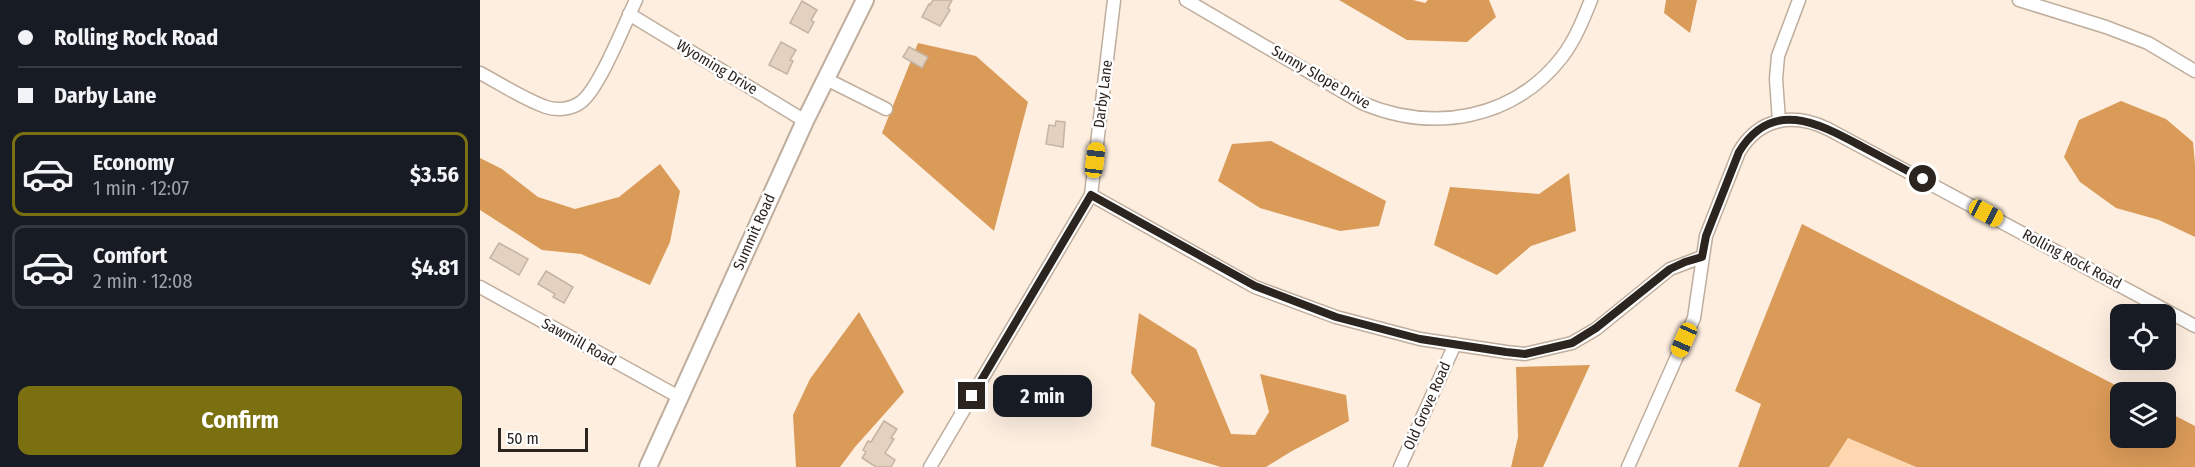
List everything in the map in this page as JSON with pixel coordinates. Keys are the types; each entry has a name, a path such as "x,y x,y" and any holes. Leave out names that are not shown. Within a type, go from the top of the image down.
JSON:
{"main road":[{"name":"Summit Road","path":"648,467 805,121 866,0"}],"street":[{"path":"480,73 547,107 568,108 576,105 591,92 636,0"},
{"name":"Darby Lane","path":"930,467 1091,195 1114,0"},
{"name":"Sunny Slope Drive","path":"1186,0 1362,103 1394,115 1428,120 1478,114 1524,92 1550,71 1561,58 1579,29 1592,0"},
{"path":"1779,121 1776,79 1778,56 1798,0"},
{"path":"2026,1 2148,42 2195,71"},
{"name":"Wyoming Drive","path":"629,14 805,121"},
{"path":"826,79 886,109"},
{"name":"Rolling Rock Road","path":"1628,467 1694,318 1706,236 1739,152 1746,140 1762,126 1779,121 1806,121 1820,125 2195,326"},
{"path":"1091,195 1255,286 1336,317 1420,339 1525,354 1572,343 1596,328 1670,269 1702,257"},
{"name":"Sawmill Road","path":"480,287 679,397"},
{"name":"Old Grove Road","path":"1400,467 1455,344"}],"shaded area":[{"path":"1339,0 1413,0 1425,3 1428,0 1489,0 1496,17 1467,42 1407,40"},
{"path":"1666,0 1697,0 1690,33 1664,13"},
{"path":"918,43 976,56 1028,102 994,231 882,133"},
{"path":"2121,101 2166,119 2193,142 2195,237 2159,220 2116,208 2080,182 2064,157 2079,120"},
{"path":"1271,141 1386,201 1379,226 1340,231 1260,208 1218,181 1232,144"},
{"path":"480,158 502,169 538,197 575,209 619,197 660,164 680,191 670,242 650,285 581,254 542,250 480,210"},
{"path":"1569,173 1576,231 1531,246 1497,275 1434,245 1450,187 1539,194"},
{"path":"1802,224 2110,382 2110,448 2176,448 2176,416 2195,426 2195,467 1916,467 1848,438 1829,467 1738,467 1761,404 1735,391"},
{"path":"859,312 904,392 840,467 796,467 793,415 810,379"},
{"path":"1139,313 1196,349 1231,434 1255,435 1269,412 1260,374 1346,395 1349,421 1266,467 1221,467 1151,446 1155,403 1131,373"},
{"path":"1590,365 1543,467 1511,467 1518,437 1516,367"},
{"path":"1848,438 1916,467 1829,467"}],"building":[{"path":"933,0 952,0 948,8 950,10 940,26 922,17"},
{"path":"802,1 817,10 811,20 814,22 808,33 790,23"},
{"path":"781,42 796,50 790,60 793,61 787,74 769,65"},
{"path":"909,47 928,57 922,68 903,57"},
{"path":"1056,121 1065,122 1063,147 1046,144 1049,125 1055,126"},
{"path":"499,243 528,259 519,275 490,258"},
{"path":"546,271 573,287 564,303 553,297 555,294 538,284"},
{"path":"884,421 897,429 885,453 895,460 891,467 876,467 862,458 866,452 863,450"}],"route":[{"path":"972,396 1091,195 1255,286 1336,317 1420,339 1525,354 1572,343 1596,328 1670,269 1702,257 1706,236 1739,152 1746,140 1762,126 1791,119 1820,125 1923,179"}]}
